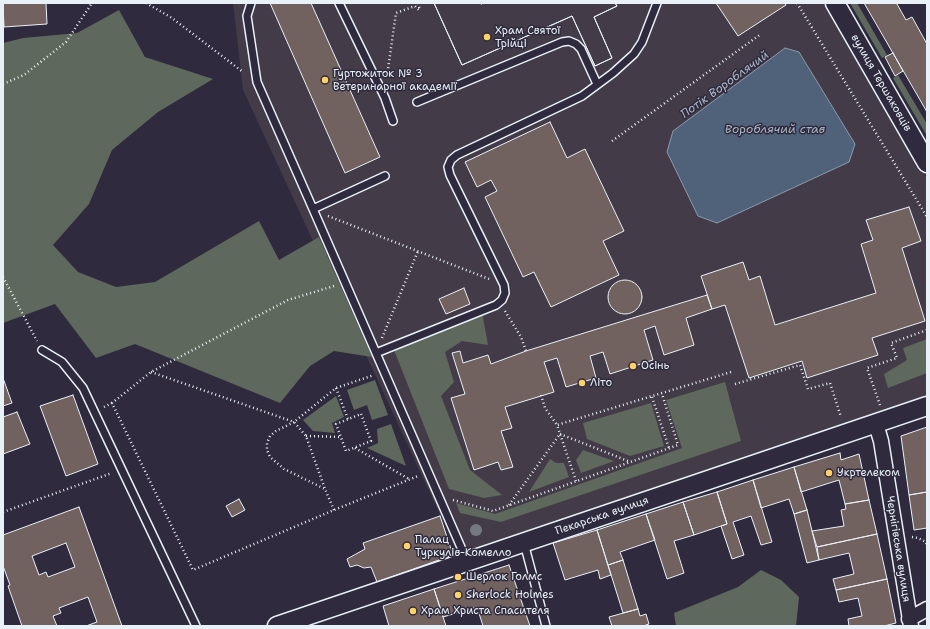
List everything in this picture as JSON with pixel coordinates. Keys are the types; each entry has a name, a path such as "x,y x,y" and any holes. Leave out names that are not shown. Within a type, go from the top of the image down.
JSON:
{"street":[{"name":"вулиця Тершаковців","path":"835,3 927,162"},
{"name":"Пекарська вулиця","path":"277,626 927,406"},
{"name":"Чернігівська вулиця","path":"876,424 881,441 910,623"},
{"path":"910,623 927,609"}],"lane":[{"path":"251,3 247,16 257,82 467,561"},
{"path":"339,3 385,98 393,121"},
{"path":"376,353 496,305 502,300 505,293 504,285 450,175 448,167 451,160 457,155 582,96 613,73 634,54 642,42 657,3"},
{"path":"417,102 562,42 569,41 576,44 581,50 597,84"},
{"path":"313,210 385,176"},
{"path":"42,350 62,362 83,388 196,626"},
{"path":"524,542 546,626"}],"path":[{"path":"3,84 24,75 66,42 92,3"},
{"path":"146,3 172,18 257,82"},
{"path":"385,98 396,13 415,6 420,11 418,3"},
{"path":"797,3 927,217"},
{"path":"612,141 761,34"},
{"path":"313,210 504,285"},
{"path":"376,353 418,251"},
{"path":"3,277 42,350"},
{"path":"345,282 288,300 151,372 112,403 193,570 428,472"},
{"path":"500,302 521,337 526,351"},
{"path":"880,405 867,368 897,358 892,343 927,330"},
{"path":"735,384 800,365 808,389 830,383 842,418"},
{"path":"325,490 284,470 270,457 266,443 270,436 276,431 294,422 336,388 384,371"},
{"path":"151,372 294,422 306,436 325,490 334,510"},
{"path":"557,426 731,372"},
{"path":"336,388 348,419"},
{"path":"439,497 493,511 629,461 678,445 662,394"},
{"path":"541,395 545,408 557,426 576,481"},
{"path":"652,397 669,448"},
{"path":"361,414 371,441 346,451 341,437 336,424 361,414"},
{"path":"560,434 629,461"},
{"path":"509,505 560,434"},
{"path":"306,436 341,437"},
{"path":"355,447 409,479"},
{"path":"3,512 122,470"},
{"path":"910,537 918,538 926,542 927,547"}],"shaded area":[{"path":"233,3 831,3 927,179 927,401 461,560 243,90"}],"green space":[{"path":"850,3 857,3 887,55 882,58"},
{"path":"119,10 145,57 213,79 158,112 112,150 89,204 53,245 78,272 116,287 155,282 259,221 279,260 319,237 372,357 334,351 310,366 280,403 135,344 96,358 55,304 3,323 3,43 23,38 77,33"},
{"path":"898,75 927,124 927,136 893,78"},
{"path":"482,312 488,345 462,341 445,352 454,382 441,396 470,470 502,495 484,498 449,489 394,350"},
{"path":"927,339 927,373 888,388 884,374 907,360 903,348"},
{"path":"375,380 388,415 372,420 367,405 354,410 347,390"},
{"path":"725,382 741,441 501,522 460,513 456,503 495,514 682,448 666,400"},
{"path":"336,396 344,417 332,423 335,433 313,431 303,420"},
{"path":"651,403 664,446 630,456 587,439 583,423"},
{"path":"391,424 406,466 367,448 378,443 377,429"},
{"path":"583,450 614,461 581,473 576,460"},
{"path":"550,459 556,463 564,463 569,477 529,492"},
{"path":"761,570 781,580 799,597 796,626 676,626 674,613 738,587"}],"water":[{"name":"Вороблячий став","path":"785,48 799,52 855,144 849,162 717,223 698,216 667,152 673,131"}],"building":[{"path":"3,3 46,3 47,24 4,27"},
{"name":"Гуртожиток № 3 Ветеринарної академії","path":"270,3 311,3 380,157 345,173"},
{"name":"Храм Святої Трійці","path":"434,3 615,3 617,6 594,17 612,58 595,66 572,16 462,65"},
{"name":"Храм Святої Трійці","path":"434,3 615,3 617,6 594,17 612,58 595,66 572,16 462,65"},
{"path":"716,3 785,3 786,5 738,36"},
{"path":"864,3 899,3 897,4 906,20 912,17 927,44 927,112"},
{"path":"893,53 903,71 895,76 885,57"},
{"path":"550,122 567,158 585,149 624,231 603,241 619,275 551,307 534,272 523,277 485,197 497,191 491,180 477,187 465,162"},
{"path":"909,207 921,241 902,248 925,321 872,338 878,355 807,378 802,361 749,378 725,305 712,309 701,276 743,262 749,280 760,276 775,325 876,293 861,244 873,240 866,220"},
{"path":"625,280 637,285 642,297 637,309 625,314 613,309 608,297 613,285"},
{"path":"464,288 470,304 446,314 439,299"},
{"path":"707,295 712,309 686,318 694,345 664,355 655,326 644,330 653,360 610,374 603,352 590,356 596,378 566,387 557,358 544,362 554,392 505,407 512,428 501,431 513,467 501,470 498,462 474,470 451,398 465,394 452,353 460,351 463,363 488,355 491,364 526,351"},
{"path":"3,378 12,403 3,406"},
{"path":"73,395 98,464 66,476 40,406"},
{"path":"17,412 30,444 3,454 3,417"},
{"path":"927,427 927,492 909,495 901,436"},
{"name":"Укртелеком","path":"840,453 841,460 859,454 869,500 845,504 839,480 801,492 794,467"},
{"path":"794,467 807,510 794,514 789,499 761,508 753,480"},
{"path":"753,480 772,542 761,545 751,516 733,522 744,555 732,559 721,526 727,524 717,492"},
{"path":"717,492 727,524 694,535 683,502"},
{"path":"927,492 927,528 914,530 909,495"},
{"path":"239,499 245,510 232,517 226,506"},
{"path":"869,500 877,534 817,547 812,531 844,526 841,510 846,509 845,504"},
{"path":"683,502 694,535 674,541 684,573 667,579 646,514"},
{"path":"79,507 122,626 86,626 97,622 88,597 59,608 61,613 53,616 57,626 22,626 8,586 10,585 3,566 3,535","holes":["66,543 75,567 48,577 46,572 39,575 32,556"]},
{"path":"807,510 819,560 807,563 794,514"},
{"path":"646,514 655,540 620,552 623,560 608,565 597,530"},
{"name":"Палац Туркулів-Комелло","path":"440,516 453,555 377,582 371,567 364,568 357,565 350,567 347,559 365,549 363,543"},
{"path":"597,530 611,575 600,579 598,570 565,580 553,543"},
{"path":"877,534 887,579 836,590 833,579 854,574 849,553 819,560 817,547"},
{"path":"623,560 638,609 623,613 608,565"},
{"path":"509,565 530,626 483,626 477,607 443,617 434,589"},
{"path":"887,579 896,623 884,626 849,626 848,619 862,616 858,598 839,602 836,590"},
{"name":"Храм Христа Спасителя","path":"434,589 446,626 389,626 383,606"},
{"path":"638,609 640,616 646,614 649,624 643,626 612,626 609,617"}],"place":[{"name":"Храм Святої Трійці","path":"487,37"},
{"name":"Гуртожиток № 3 Ветеринарної академії","path":"325,80"},
{"name":"Осінь","path":"633,366"},
{"name":"Літо","path":"582,383"},
{"name":"Укртелеком","path":"829,473"},
{"name":"Палац Туркулів-Комелло","path":"407,546"},
{"name":"Шерлок Голмс","path":"458,577"},
{"name":"Sherlock Holmes","path":"458,595"},
{"name":"Храм Христа Спасителя","path":"413,611"}],"water label":[{"name":"Потік Вороблячий","path":"725,85"}]}
